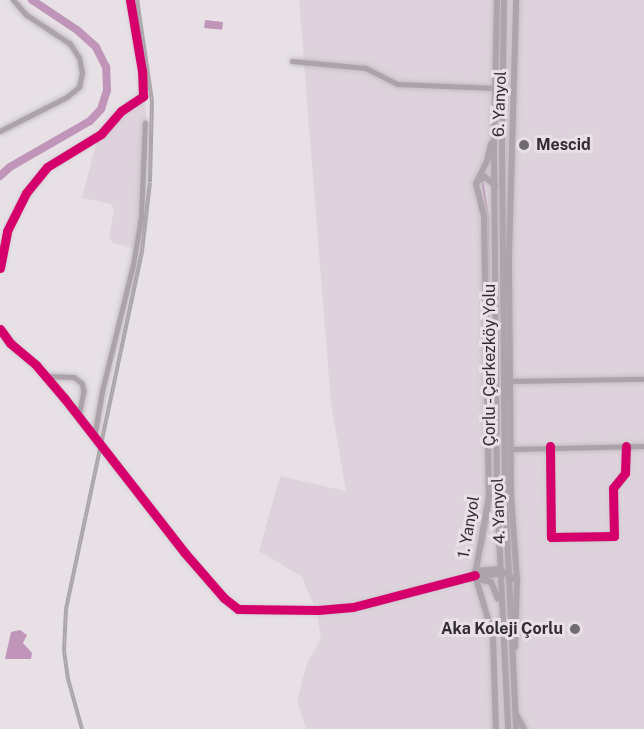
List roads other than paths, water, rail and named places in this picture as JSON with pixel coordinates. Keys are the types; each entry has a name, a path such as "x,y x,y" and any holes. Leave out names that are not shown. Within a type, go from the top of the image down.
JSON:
{"main road":[{"name":"Çorlu - Çerkezköy Yolu","path":"496,0 495,185 499,541 513,668 516,729"},
{"name":"Çorlu - Çerkezköy Yolu","path":"504,0 503,250 507,558 502,571 502,615 508,729"},
{"name":"6. Yanyol","path":"510,209 516,0"},
{"path":"476,184 489,155 495,111"},
{"path":"476,184 485,177 495,185"},
{"name":"1. Yanyol","path":"476,184 484,217 489,496 475,575 493,636 496,729"},
{"path":"503,250 510,209"},
{"name":"4. Yanyol","path":"510,209 512,537 517,581 513,668"},
{"path":"507,558 512,537"},
{"path":"475,575 493,563 499,541"},
{"path":"475,575 502,571 517,581"},
{"path":"475,575 494,585 502,615"},
{"path":"515,714 524,729"}],"street":[{"path":"0,131 67,97 79,87 82,73 79,58 70,44 26,15 13,0"},
{"path":"0,267 7,231 26,193 47,167 101,134 121,111 143,96 142,71 130,0"},
{"path":"292,61 366,68 397,84 495,88"},
{"path":"94,438 102,391 133,265 141,217 145,123"},
{"path":"0,329 10,343 46,376 184,552 224,598 238,609 318,610 353,607 475,575"},
{"path":"46,376 74,377 82,383 84,391 79,417"},
{"path":"511,381 644,379"},
{"path":"511,449 550,446 644,446"},
{"path":"550,446 551,537 614,536 614,488 625,473 626,446"}],"waterway":[{"path":"0,176 10,167 90,121 101,109 107,90 106,67 96,47 77,30 32,0"},
{"path":"483,183 489,219 489,317"},
{"path":"490,376 491,437"},
{"path":"483,547 492,499"}],"railway":[{"path":"82,729 68,679 64,651 66,609 142,251 150,182 152,101 137,0"}],"place":[{"name":"Mescid","path":"524,145"},
{"name":"Aka Koleji Çorlu","path":"575,629"}]}
